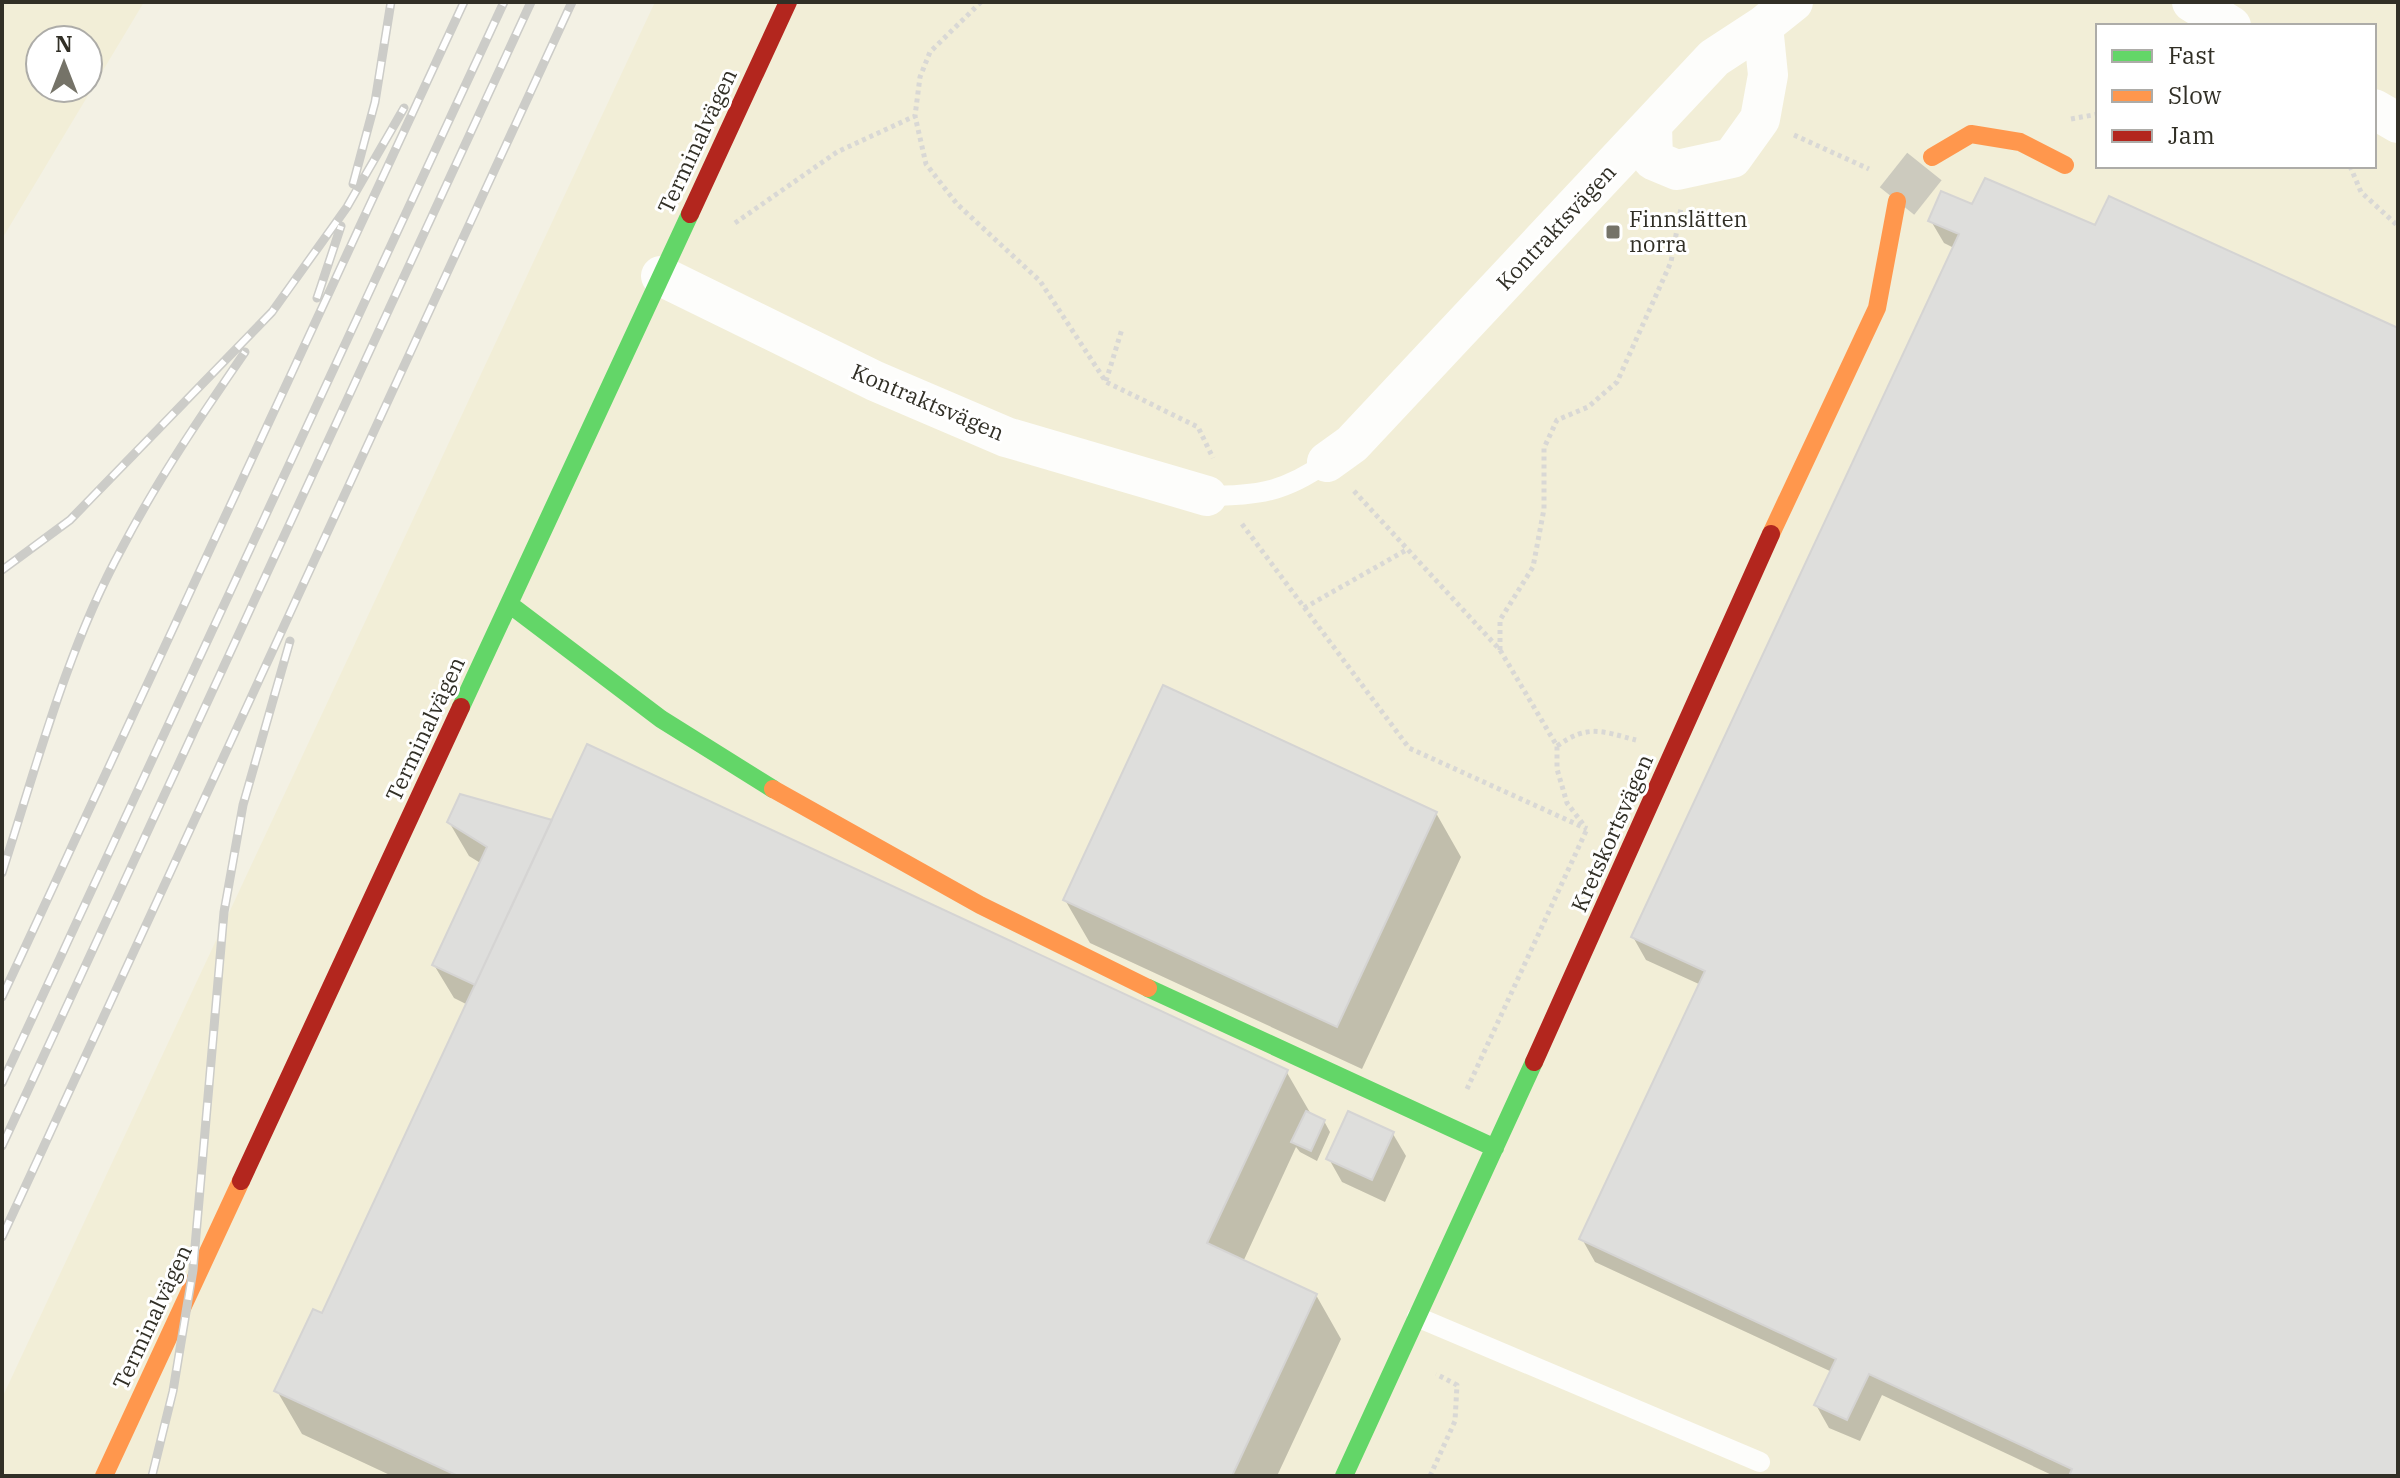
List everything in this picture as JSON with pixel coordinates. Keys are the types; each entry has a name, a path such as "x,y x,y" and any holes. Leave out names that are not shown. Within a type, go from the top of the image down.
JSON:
{"street":[{"name":"Terminalvägen","path":"104,1476 788,2"},
{"path":"2192,2 2228,24"},
{"name":"Kontraktsvägen","path":"1327,462 1352,444 1714,58 1778,14"},
{"path":"1652,125 1653,160 1677,170 1691,170 1732,158 1760,119 1778,14"},
{"path":"2376,110 2398,123"},
{"path":"1932,157 1971,134 2020,142 2065,165"},
{"name":"Kretskortsvägen","path":"1344,1476 1675,752 1802,465 1877,308 1897,201"},
{"name":"Kontraktsvägen","path":"661,276 875,381 1006,437 1214,496"},
{"path":"509,604 682,733 861,840 1028,929 1237,1031 1495,1148"}],"lane":[{"path":"1214,496 1251,496 1299,482 1327,462"},
{"path":"1417,1317 1760,1462"}],"path":[{"path":"981,2 930,52 920,77 915,116 920,145 936,181 1040,281 1106,382 1198,427 1210,448 1214,496 1304,608 1409,748 1587,829"},
{"path":"722,232 837,152 915,116"},
{"path":"1760,119 1872,171"},
{"path":"2351,168 2361,192 2398,226"},
{"path":"1500,650 1500,620 1533,567 1544,509 1544,448 1557,420 1588,407 1617,382 1671,262 1691,170"},
{"path":"1106,382 1122,329"},
{"path":"1327,462 1500,650 1557,746 1557,769 1567,803 1587,829"},
{"path":"1304,608 1408,549"},
{"path":"1557,746 1577,731 1605,732 1675,752"},
{"path":"1450,1127 1587,829"},
{"path":"1400,1355 1457,1385 1455,1421 1430,1476"}],"shaded area":[{"path":"2,2 144,2 104,69 104,24 24,24 24,104 83,104 2,239"},
{"path":"655,2 2398,2 2398,1476 2,1476 2,1398"}],"building":[{"path":"1985,178 2095,225 2109,196 2398,328 2398,1476 2069,1476 2072,1469 1869,1374 1847,1420 1814,1405 1836,1359 1579,1239 1705,971 1631,937 1959,234 1928,221 1941,191 1972,204"},
{"path":"1163,685 1437,812 1337,1027 1063,900"},
{"path":"587,744 1288,1070 1207,1243 1317,1294 1232,1476 458,1476 274,1391 313,1309 322,1313"},
{"path":"460,794 552,820 475,985 432,965 487,847 447,822"},
{"path":"1306,1111 1325,1120 1311,1151 1291,1142"},
{"path":"1348,1111 1394,1132 1372,1180 1326,1159"}],"tunnel":[{"path":"1897,201 1932,157"}],"railway":[{"path":"353,184 375,102 391,2"},
{"path":"2,997 464,2"},
{"path":"2,1083 504,2"},
{"path":"2,1146 531,2"},
{"path":"2,1237 572,2"},
{"path":"2,570 70,520 272,312 347,207 404,108"},
{"path":"317,298 341,226"},
{"path":"2,873 54,708 102,586 165,473 245,352"},
{"path":"152,1476 173,1391 193,1270 224,912 243,805 290,641"}],"traffic: fast":[{"path":"461,707 690,214"},
{"path":"509,604 661,719 773,789"},
{"path":"1148,988 1495,1148"},
{"path":"1344,1476 1534,1062"}],"traffic: slow":[{"path":"1932,157 1971,134 2020,142 2065,165"},
{"path":"1771,534 1877,308 1897,201"},
{"path":"773,789 980,905 1148,988"},
{"path":"104,1476 241,1181"}],"traffic: jam":[{"path":"690,214 788,2"},
{"path":"1534,1062 1771,534"},
{"path":"241,1181 461,707"}],"place":[{"name":"Finnslätten norra","path":"1613,232"}]}
